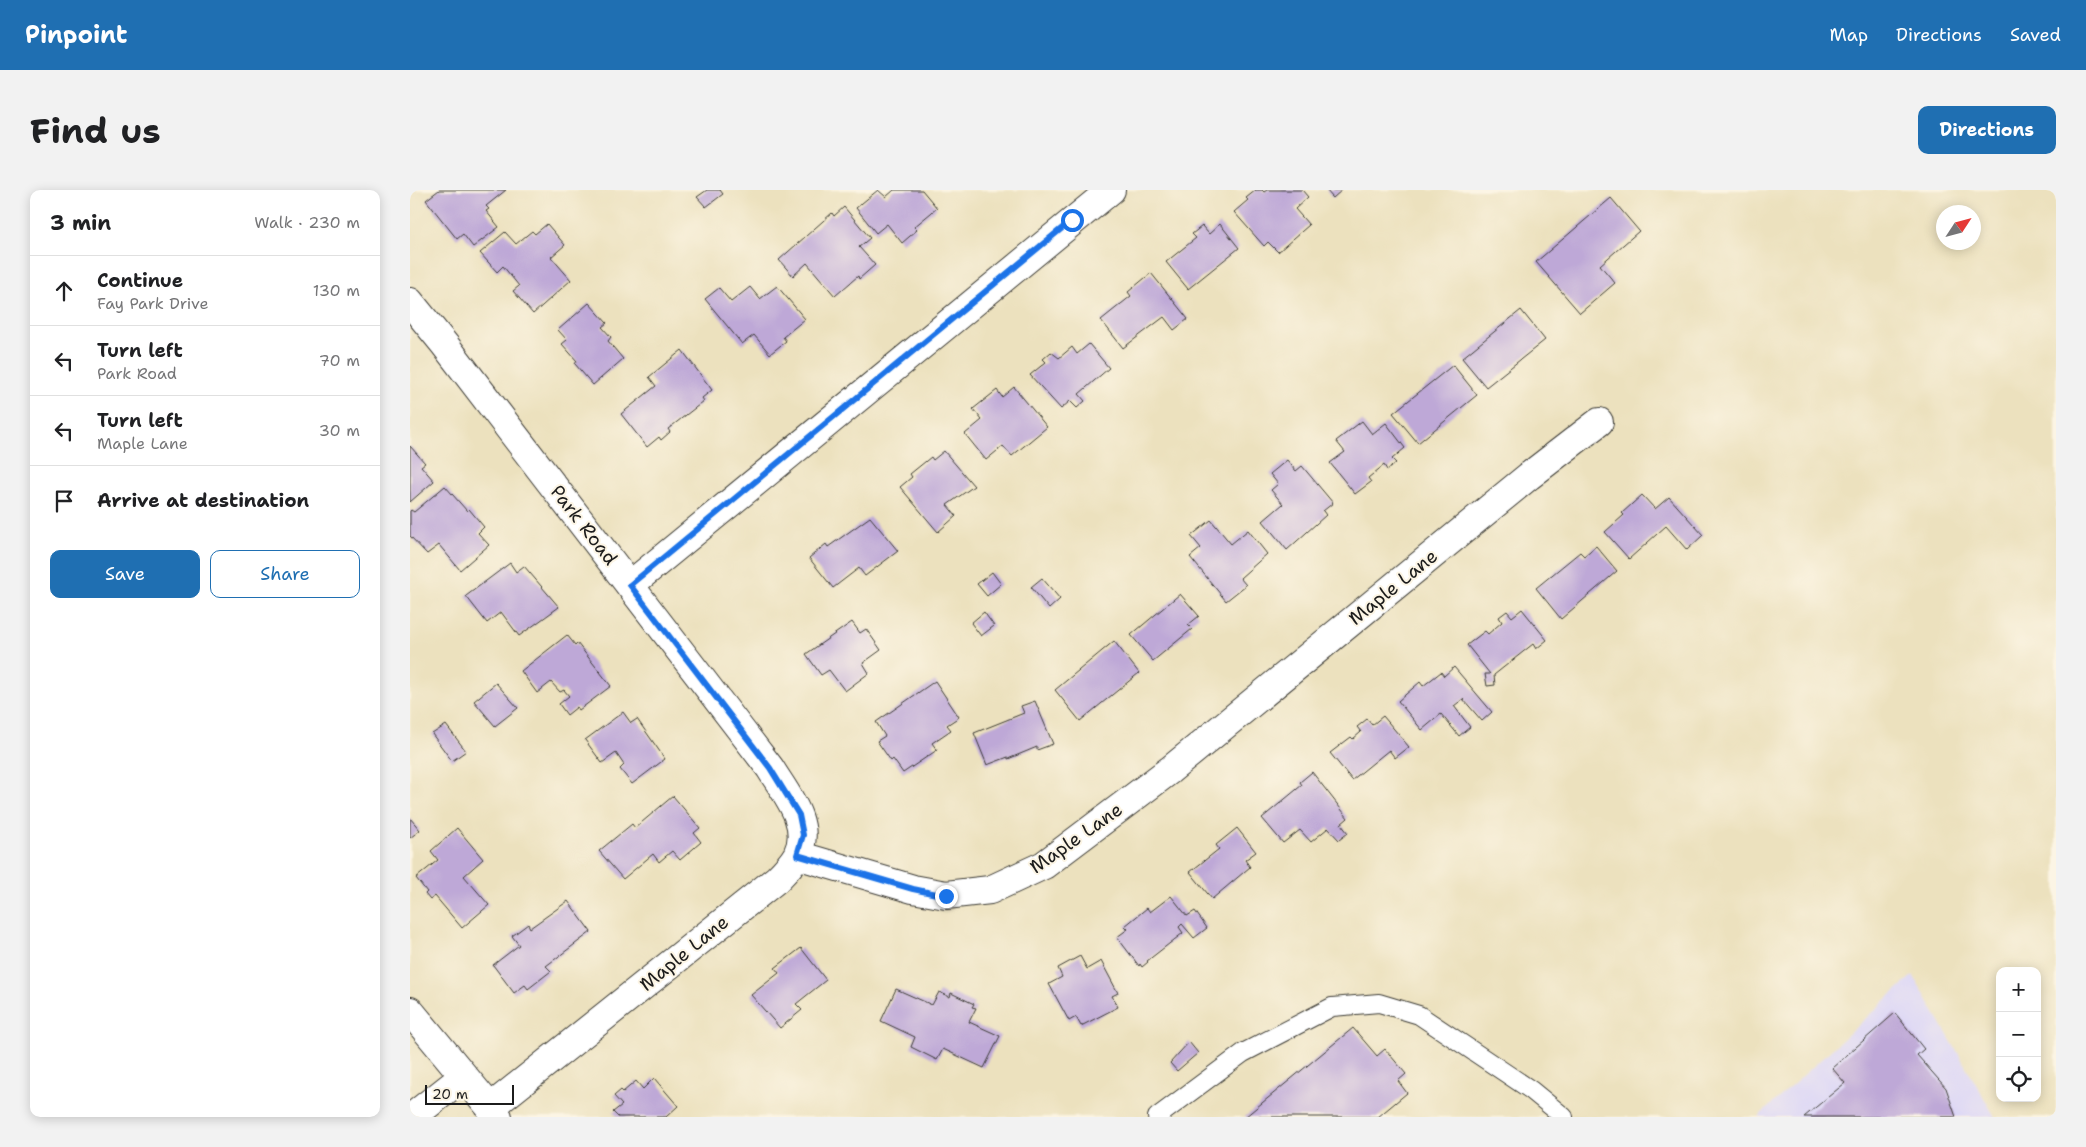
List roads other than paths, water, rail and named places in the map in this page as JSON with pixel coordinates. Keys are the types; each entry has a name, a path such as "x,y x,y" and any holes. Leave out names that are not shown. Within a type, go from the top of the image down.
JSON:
{"street":[{"path":"630,585 1111,190"},
{"name":"Park Road","path":"410,302 446,345 775,776 799,815 803,835 797,855"},
{"name":"Maple Lane","path":"494,1113 778,879 797,855 913,889 946,896 990,890 1044,864 1170,770 1529,476 1599,422"},
{"path":"410,1011 494,1113"},
{"path":"412,1117 464,1076"}],"lane":[{"path":"1157,1117 1243,1053 1332,1007 1379,1003 1419,1015 1531,1090 1564,1117"}]}
